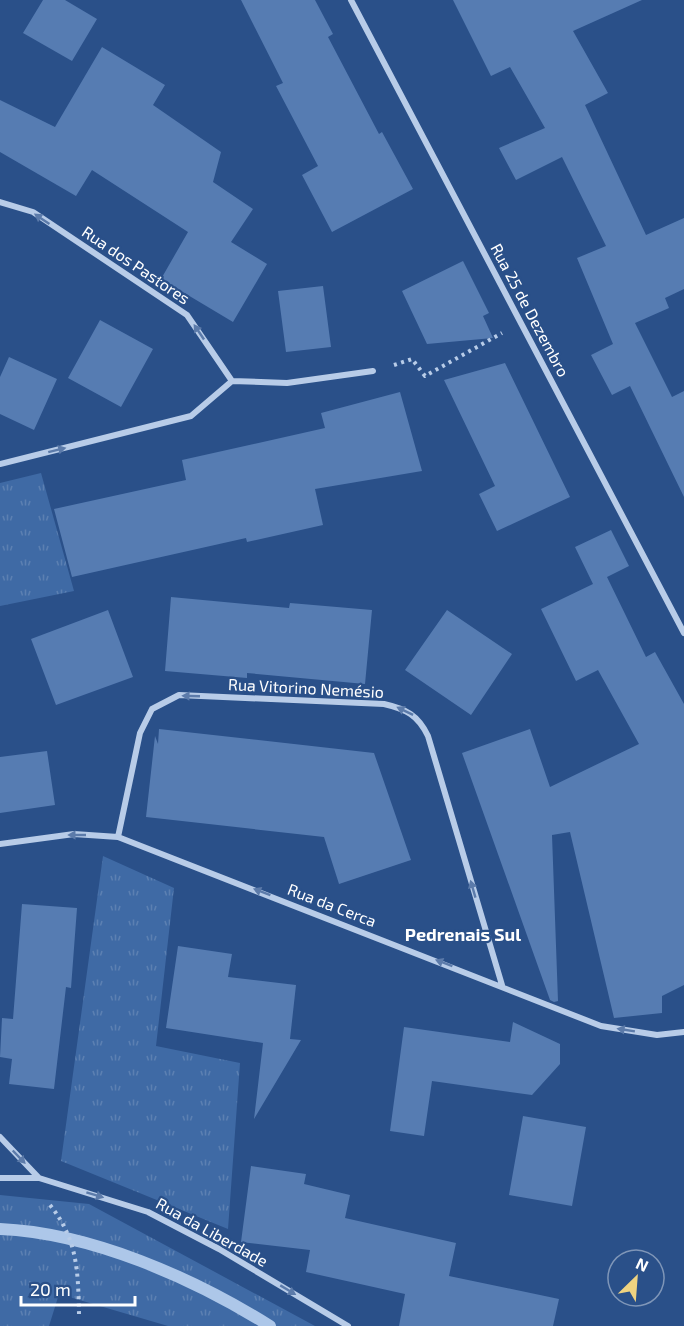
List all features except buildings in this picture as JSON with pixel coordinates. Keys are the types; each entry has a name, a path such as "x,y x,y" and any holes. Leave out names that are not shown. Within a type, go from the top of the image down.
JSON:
{"street":[{"name":"Rua 25 de Dezembro","path":"351,0 684,633"},
{"name":"Rua dos Pastores","path":"0,202 33,212 187,315 232,381"},
{"path":"0,464 191,416 232,381 287,383 373,371"},
{"name":"Rua Vitorino Nemésio","path":"118,837 140,733 153,709 179,695 384,704 407,709 421,722 428,736 502,985"},
{"name":"Rua da Cerca","path":"0,844 74,834 118,837 502,985 601,1026 657,1035 684,1032"},
{"name":"Rua da Liberdade","path":"0,1137 39,1178 148,1212 219,1249 348,1326"},
{"path":"0,1178 39,1178"}],"path":[{"path":"373,371 412,359 425,376 521,322"},
{"path":"46,1200 64,1222 77,1261 80,1314"}],"green space":[{"path":"41,473 74,591 0,606 0,483"},
{"path":"103,856 174,888 156,1046 240,1063 228,1229 61,1161"},
{"path":"0,1195 89,1204 315,1326 168,1326 59,1294 49,1326 0,1326"}],"waterway":[{"path":"0,1229 35,1232 70,1239 141,1261 208,1291 270,1326"}],"district":[{"name":"Pedrenais Sul","path":"463,935"}]}
